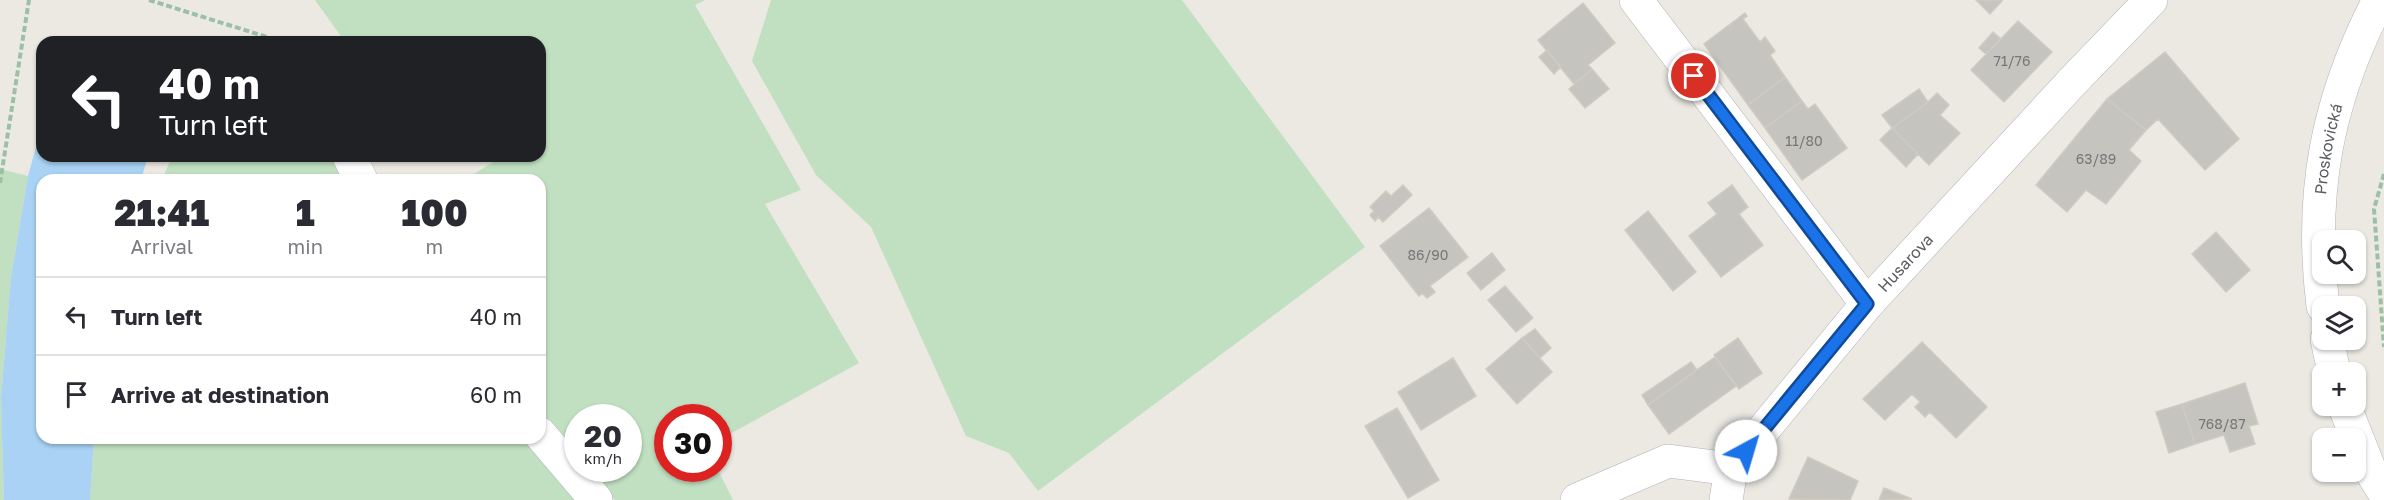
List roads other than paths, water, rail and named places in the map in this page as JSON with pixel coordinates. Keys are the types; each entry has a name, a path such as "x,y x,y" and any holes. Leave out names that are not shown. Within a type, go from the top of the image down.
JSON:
{"street":[{"path":"1636,0 1867,304"},
{"name":"Husarova","path":"1576,500 1668,461 1728,485 1867,304 2151,0"},
{"name":"Proskovická","path":"2322,296 2317,231 2323,163 2341,84 2358,42 2379,0"},
{"path":"2348,416 2369,468 2384,492"},
{"path":"546,441 596,500"}],"water":[{"path":"36,147 36,162 146,162 143,174 36,174 36,444 94,444 90,500 4,500 1,398 11,277 28,176"}]}
